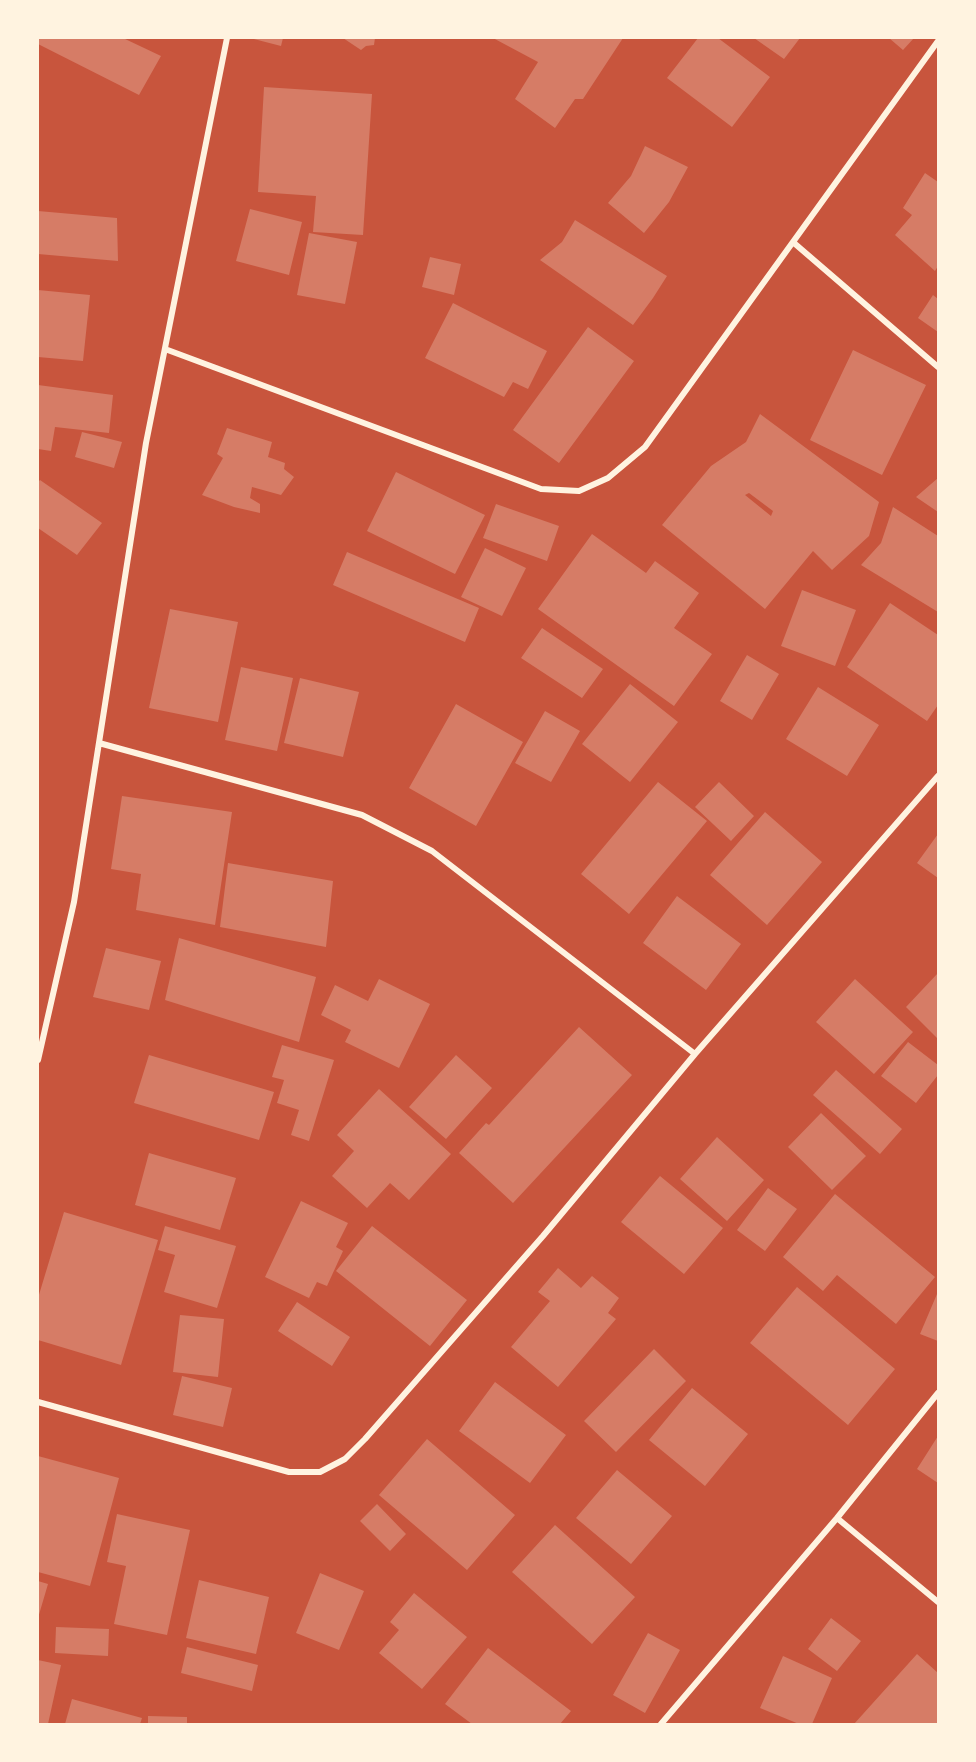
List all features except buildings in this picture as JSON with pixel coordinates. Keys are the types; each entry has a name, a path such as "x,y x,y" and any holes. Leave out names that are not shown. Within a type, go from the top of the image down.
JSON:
{"street":[{"path":"38,1060 74,902 146,443 227,38"},
{"path":"165,350 541,489 579,491 608,478 645,447 939,41"},
{"path":"794,243 939,366"},
{"path":"99,743 362,815 405,836 432,851 695,1053"},
{"path":"38,1402 289,1472 320,1472 345,1460 543,1236 695,1053 939,776"},
{"path":"661,1725 837,1518 939,1393"},
{"path":"837,1518 939,1602"}]}
